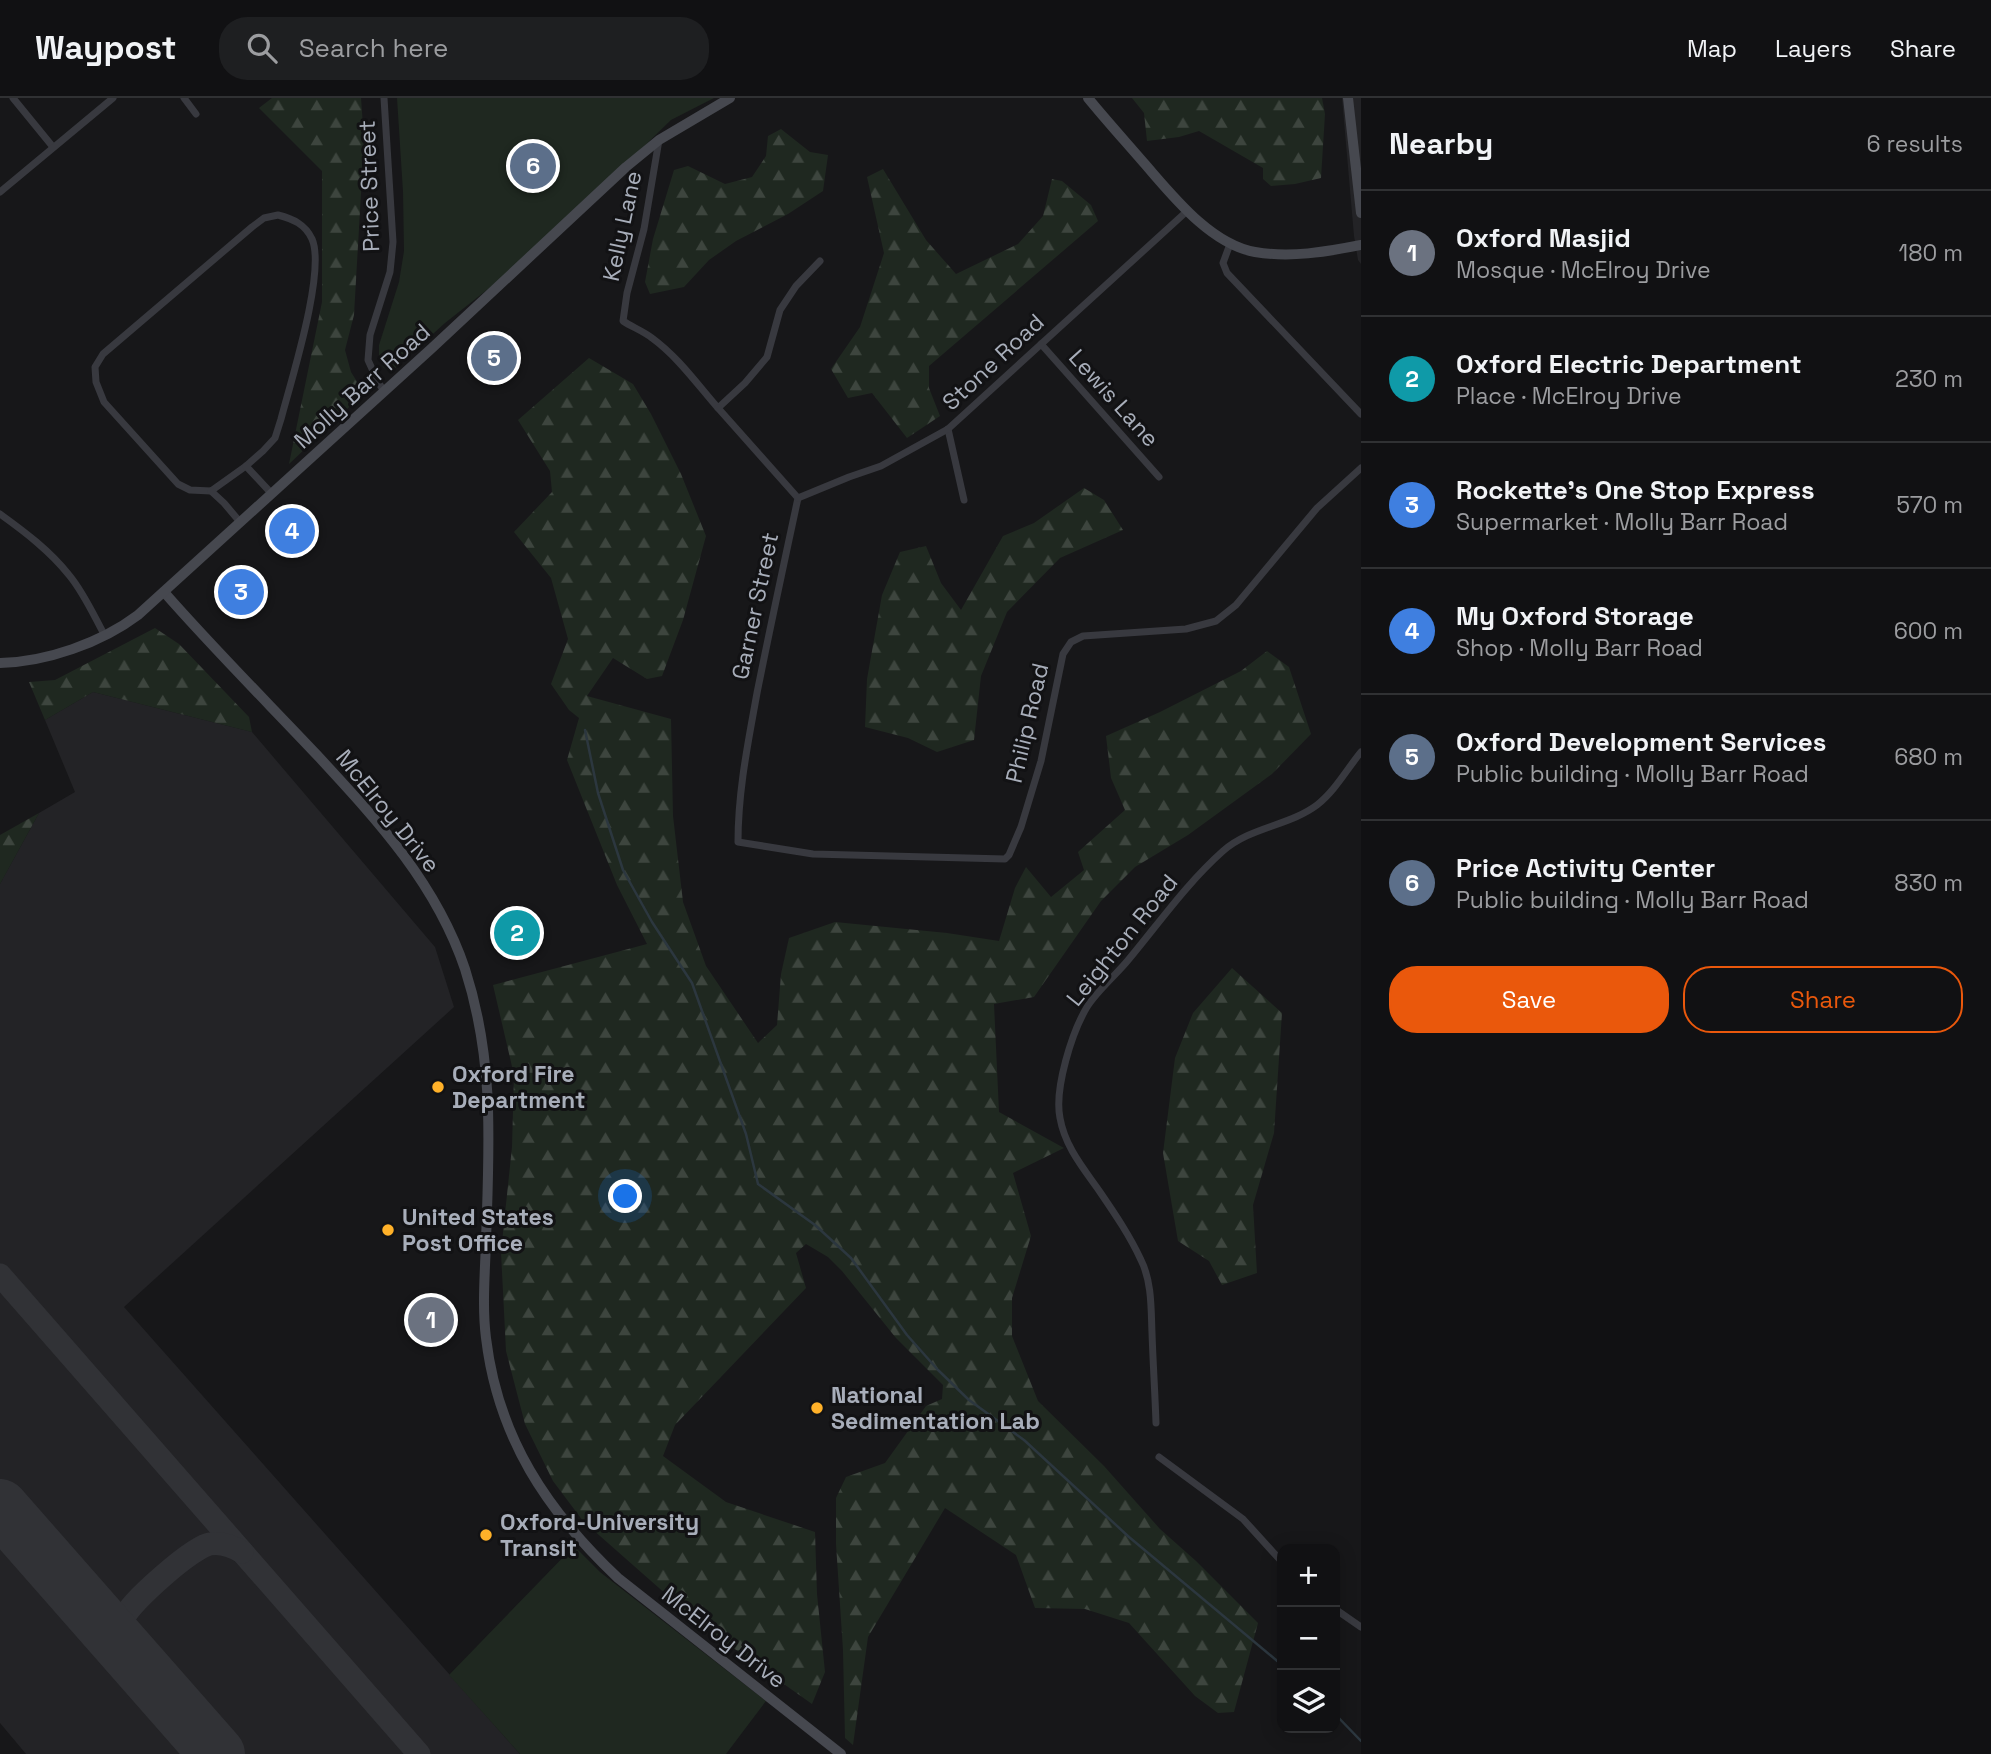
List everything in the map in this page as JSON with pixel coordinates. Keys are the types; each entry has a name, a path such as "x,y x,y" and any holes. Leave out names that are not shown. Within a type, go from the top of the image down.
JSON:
{"street":[{"path":"13,98 53,147"},
{"path":"0,192 113,98"},
{"path":"184,98 197,114"},
{"name":"Price Street","path":"384,98 393,242 390,272 370,335 368,360 384,391"},
{"name":"Molly Barr Road","path":"0,663 76,648 121,628 272,494 616,176 659,139 730,98"},
{"path":"1088,98 1186,212 1230,244 1253,252 1292,255 1361,245"},
{"path":"1348,98 1361,214"},
{"name":"Kelly Lane","path":"659,139 644,229 627,293 623,321 651,337 679,362 718,408"},
{"name":"Stone Road","path":"798,498 881,466 948,429 1186,212"},
{"path":"278,215 291,218 304,226 312,240 316,256 314,289 275,438 246,466 211,491 190,490 178,484 104,402 96,382 95,367 103,354 209,262 264,219 278,215"},
{"path":"1230,244 1223,263 1227,273 1361,414"},
{"path":"798,498 718,408 768,357 780,310 796,286 820,261"},
{"name":"Lewis Lane","path":"1041,344 1159,477"},
{"path":"948,429 964,500"},
{"path":"246,466 272,494"},
{"name":"Philip Road","path":"738,842 813,855 1005,859 1021,827 1032,791 1042,758 1063,654 1071,642 1083,636 1186,629 1216,621 1236,605 1317,508 1361,468"},
{"path":"211,491 240,522"},
{"name":"Garner Street","path":"738,842 743,767 771,619 798,498"},
{"path":"0,514 25,532 71,576 105,636"},
{"name":"McElroy Drive","path":"164,592 363,804 412,864 442,915 464,967 480,1022 487,1069 489,1123 486,1338 498,1398 518,1448 540,1490 588,1550 618,1578 841,1754"},
{"name":"Leighton Road","path":"1156,1423 1149,1286 1143,1263 1126,1232 1075,1157 1059,1117 1061,1088 1074,1033 1088,1005 1223,851 1243,838 1294,818 1316,806 1329,794 1361,752"},
{"path":"1159,1457 1243,1518 1277,1556"},
{"path":"1340,1612 1361,1627"}],"shaded area":[{"path":"1342,98 1361,98 1361,264 1354,236"},
{"path":"93,692 252,732 435,947 454,1007 124,1307 520,1754 26,1754 0,1723 0,884 39,813 75,792 45,720"}],"green space":[{"path":"272,98 361,98 364,141 354,315 345,350 351,372 364,393 289,464 322,302 322,171 259,108"},
{"path":"397,98 714,98 671,120 540,248 445,323 390,373 383,367 379,357 379,345 399,282 404,251"},
{"path":"1132,98 1322,98 1325,114 1321,178 1271,186 1263,179 1263,168 1199,131 1179,137 1147,141 1144,113"},
{"path":"781,129 810,152 828,155 823,191 788,214 736,241 709,260 684,287 650,294 645,282 653,239 674,170 688,166 725,184 752,177 766,156 768,136"},
{"path":"883,169 926,240 956,274 1018,244 1043,216 1052,179 1062,181 1091,205 1098,221 929,366 929,388 940,416 907,438 872,393 848,398 831,369 860,327 884,253 867,177"},
{"path":"589,358 633,384 681,474 706,536 683,620 662,676 647,679 613,658 587,696 671,719 673,816 683,902 706,966 758,1043 777,1025 781,974 789,938 835,922 999,941 1015,888 1026,867 1051,897 1084,870 1078,852 1125,810 1111,778 1106,736 1241,671 1267,651 1289,667 1311,734 1272,774 1188,835 1135,867 1101,901 1034,997 994,1004 999,1112 1064,1148 1013,1173 1031,1236 1012,1298 1012,1336 1038,1401 1104,1466 1160,1529 1258,1623 1234,1712 1218,1713 1195,1696 1129,1623 1085,1609 1035,1608 1016,1555 945,1508 868,1637 853,1745 845,1738 836,1498 846,1477 885,1463 926,1406 942,1399 943,1385 896,1338 842,1271 828,1257 806,1244 796,1253 806,1288 675,1425 663,1456 726,1502 815,1532 817,1594 825,1672 812,1704 701,1625 583,1521 553,1481 525,1424 506,1351 501,1252 512,1147 514,1075 493,985 647,944 617,885 567,760 579,718 569,710 551,684 568,639 551,578 514,532 552,492 550,471 518,420"},
{"path":"1084,488 1104,500 1123,530 1060,558 1007,612 981,676 974,740 937,752 908,738 865,727 867,679 882,595 900,552 926,546 941,583 961,610 1003,536 1034,523"},
{"path":"155,628 179,644 249,717 252,732 93,692 45,720 29,682 55,680"},
{"path":"39,813 0,884 0,835"},
{"path":"1232,968 1282,1013 1274,1133 1253,1205 1257,1273 1222,1285 1209,1261 1178,1241 1163,1153 1175,1058 1193,1013"},
{"path":"574,1546 600,1572 766,1701 726,1754 520,1754 449,1675"}],"waterway":[{"path":"585,730 598,793 623,870 652,922 692,983 746,1134 758,1184 815,1225 851,1258 907,1335 969,1400 1024,1440 1129,1537 1277,1661"},
{"path":"1340,1719 1361,1741"}],"taxiway":[{"path":"0,1275 419,1754"},
{"path":"133,1659 123,1639 122,1624 129,1610 150,1588 177,1564 202,1547 219,1544 242,1552"}],"runway":[{"path":"0,1507 217,1754"}],"place":[{"name":"Price Activity Center","path":"533,166"},
{"name":"Oxford Development Services","path":"494,358"},
{"name":"My Oxford Storage","path":"292,531"},
{"name":"Rockette's One Stop Express","path":"241,592"},
{"name":"Oxford Electric Department","path":"517,933"},
{"name":"Oxford Fire Department","path":"438,1087"},
{"name":"United States Post Office","path":"388,1230"},
{"name":"Oxford Masjid","path":"431,1320"},
{"name":"National Sedimentation Lab","path":"817,1408"},
{"name":"Oxford-University Transit","path":"486,1535"}]}
